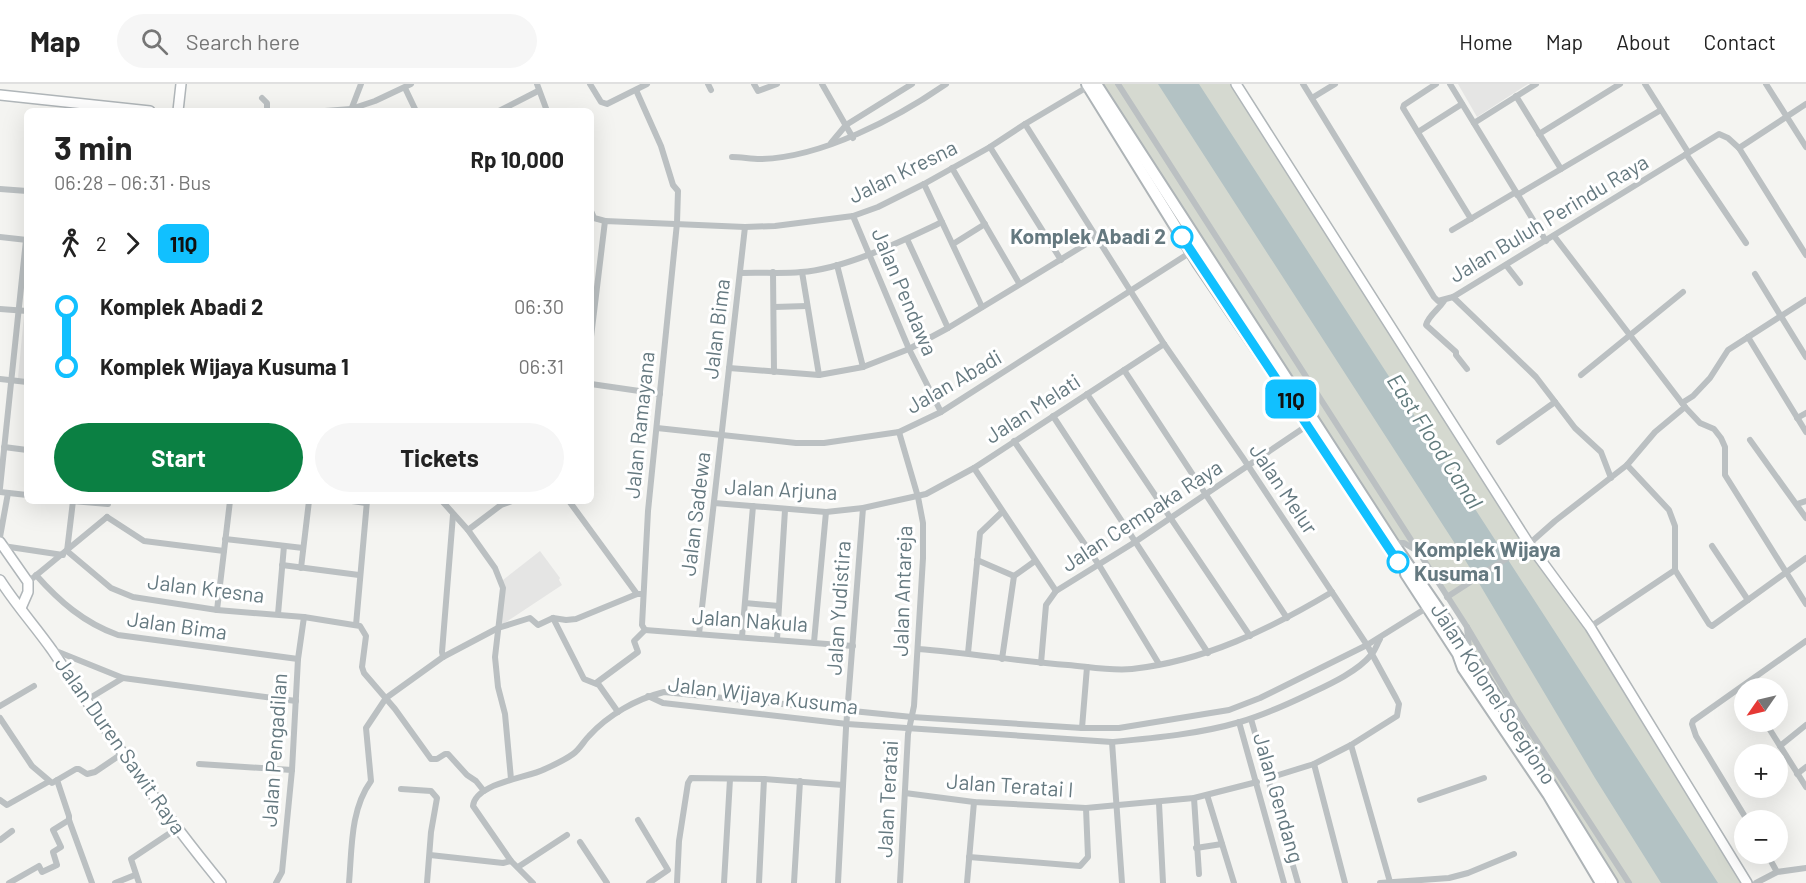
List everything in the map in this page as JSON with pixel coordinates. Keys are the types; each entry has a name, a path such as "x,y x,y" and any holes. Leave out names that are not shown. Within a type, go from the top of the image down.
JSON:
{"main road":[{"name":"Jalan Kolonel Soegiono","path":"1091,85 1153,169 1195,249 1428,607 1458,654 1463,668 1548,794 1601,883"},
{"name":"Jalan Kolonel Soegiono","path":"1195,249 1470,655 1612,883"}],"street":[{"path":"178,108 181,84"},
{"path":"352,108 361,84"},
{"path":"590,84 604,104 647,84"},
{"path":"754,84 758,91 777,84"},
{"path":"822,84 853,138"},
{"path":"830,144 846,125 912,84"},
{"path":"732,157 768,158 853,138 946,84"},
{"path":"1118,84 1629,883"},
{"name":"Jalan Buluh Perindu Raya","path":"1303,84 1438,301 1453,297 1719,135 1728,138 1739,148"},
{"path":"1312,98 1335,84"},
{"path":"1436,84 1402,106 1471,219"},
{"path":"1450,84 1546,241"},
{"path":"1474,123 1536,84"},
{"path":"1539,134 1620,84"},
{"path":"1645,84 1746,243"},
{"path":"1766,84 1806,147"},
{"name":"Jalan Kresna","path":"605,221 745,227 775,226 853,216 879,207 924,184 990,147 1024,124 1091,85"},
{"path":"356,108 408,86 415,108"},
{"path":"1237,86 1529,544 1590,627 1747,883"},
{"path":"504,108 537,87 546,108"},
{"name":"Jalan Ramayana","path":"636,90 661,146 673,185 678,191 677,223 640,594 642,625 645,630"},
{"path":"0,95 122,108"},
{"path":"1516,96 1561,169"},
{"path":"262,98 267,103 267,108"},
{"path":"1806,104 1739,148 1806,255"},
{"path":"1418,132 1462,105"},
{"path":"1452,230 1661,110"},
{"name":"Jalan Melur","path":"1024,124 1164,344 1367,645 1396,698 1399,711 1397,716 1351,746"},
{"path":"990,147 1061,260"},
{"path":"952,168 1019,284"},
{"path":"924,184 982,307"},
{"path":"0,189 24,191"},
{"name":"Jalan Pendawa","path":"853,216 909,349 941,412"},
{"path":"594,218 605,221 594,312"},
{"path":"741,273 802,273 837,265 942,222"},
{"path":"953,244 985,224"},
{"name":"Jalan Bima","path":"722,434 745,227"},
{"path":"1554,236 1684,405 1700,423 1714,429 1721,438 1725,447 1725,475 1806,604"},
{"path":"0,237 24,240"},
{"path":"907,238 948,328"},
{"path":"729,368 819,375 863,367 909,349 948,328 1096,238"},
{"name":"Jalan Abadi","path":"657,428 802,444 847,441 899,432 941,412 1195,249"},
{"path":"837,265 863,367"},
{"path":"1506,265 1520,283"},
{"path":"774,272 774,372"},
{"path":"802,273 819,375"},
{"path":"1755,274 1806,357"},
{"path":"24,277 11,380 3,421 4,447 0,490 24,495"},
{"path":"1581,375 1683,292"},
{"path":"1453,297 1536,376 1575,428 1601,452 1611,478"},
{"path":"1447,597 1529,544 1555,520 1628,465 1654,432 1710,378 1728,350 1806,300"},
{"path":"1444,301 1427,320 1426,325 1456,352 1456,356 1467,369"},
{"path":"774,307 807,306"},
{"path":"0,309 24,311"},
{"path":"1748,337 1806,432"},
{"name":"Jalan Melati","path":"918,497 974,468 1164,344"},
{"path":"1124,370 1287,618"},
{"path":"0,379 24,382"},
{"path":"594,384 660,394"},
{"path":"1087,394 1250,636"},
{"path":"1499,442 1555,402"},
{"path":"1797,418 1806,413"},
{"path":"1053,416 1208,653"},
{"name":"Jalan Cempaka Raya","path":"1041,663 1046,605 1056,591 1135,542 1308,425"},
{"name":"Jalan Antareja","path":"899,432 923,523 918,649 912,717"},
{"name":"Jalan Sadewa","path":"699,634 722,434"},
{"path":"1750,440 1806,518"},
{"path":"1014,441 1099,565 1159,664"},
{"path":"4,447 24,450"},
{"path":"1628,465 1670,510 1675,526 1675,570 1709,624 1716,625 1806,558"},
{"path":"974,468 1056,591"},
{"path":"8,493 1,542 27,582 28,592 21,608"},
{"name":"Jalan Arjuna","path":"714,503 826,512 863,508 918,497"},
{"path":"1797,504 1806,501"},
{"path":"65,553 73,504"},
{"path":"27,582 107,517 109,504"},
{"path":"217,610 230,504"},
{"path":"301,568 309,504"},
{"path":"367,504 356,625 363,630 366,636 362,667 364,673 386,698 431,759 448,754 483,791"},
{"path":"444,504 468,530 495,568 504,588 495,657 498,687 505,714 511,779"},
{"path":"468,530 505,504"},
{"path":"348,883 357,809 371,781 366,728 386,698 443,657 498,628 530,618 538,625 553,618 576,619 640,594 571,504"},
{"path":"742,637 753,506"},
{"name":"Jalan Yudistira","path":"838,883 863,508"},
{"path":"777,639 785,510"},
{"path":"814,642 826,512"},
{"path":"968,653 980,533 1002,512"},
{"path":"443,657 453,515"},
{"path":"107,517 144,541 224,551"},
{"path":"225,539 303,548"},
{"path":"1,542 65,553"},
{"path":"1393,543 1404,543 1420,554"},
{"path":"278,614 284,546"},
{"path":"1712,546 1748,600"},
{"name":"Jalan Kresna","path":"65,553 123,594 217,610 278,614 356,625"},
{"path":"977,560 1014,576"},
{"path":"1002,659 1014,576 1035,561"},
{"path":"282,566 359,575"},
{"path":"1590,627 1675,570"},
{"name":"Jalan Bima","path":"36,575 78,616 103,630 118,635 298,659"},
{"name":"Jalan Duren Sawit Raya","path":"0,580 51,649 176,829 221,883"},
{"path":"918,649 1041,663 1133,669 1208,653 1287,618 1332,592"},
{"path":"745,603 779,606"},
{"name":"Jalan Wijaya Kusuma","path":"648,696 664,692 912,717 1084,728 1119,728 1229,710 1294,683 1367,645 1428,607"},
{"name":"Jalan Pengadilan","path":"276,883 282,872 292,770 298,659 304,617"},
{"path":"553,618 584,680 588,683 596,683 637,653 639,651 634,641 645,630"},
{"path":"1467,627 1470,655"},
{"name":"Jalan Nakula","path":"645,630 854,646"},
{"name":"Jalan Wijaya Kusuma","path":"648,696 663,703 847,724 1112,742 1152,738 1239,722 1281,708 1328,685 1372,655 1381,637"},
{"path":"1756,678 1806,641"},
{"path":"51,649 123,678 296,701"},
{"path":"1087,667 1084,728 1087,742"},
{"path":"85,701 123,678"},
{"path":"596,683 618,712"},
{"path":"0,706 34,686"},
{"path":"1734,693 1696,718 1692,724 1696,736 1741,810"},
{"path":"533,883 512,861 473,806 474,801 483,791 511,779 537,773 573,754 589,736 618,712 648,696"},
{"name":"Jalan Teratai","path":"900,883 909,727 912,717"},
{"path":"0,718 32,766 48,782"},
{"path":"1251,719 1298,883"},
{"name":"Jalan Gendang","path":"1239,722 1284,883"},
{"path":"1782,744 1806,725"},
{"path":"1112,742 1122,883"},
{"path":"1269,778 1314,764 1351,746 1390,882"},
{"path":"0,800 7,805 76,769 87,774 95,772 123,753"},
{"path":"1788,759 1806,788"},
{"path":"199,764 292,770"},
{"path":"1314,764 1345,883"},
{"path":"1797,774 1806,767"},
{"path":"676,883 679,841 688,783 693,777 843,785"},
{"path":"1420,800 1484,778"},
{"path":"724,883 730,779"},
{"path":"759,883 764,779"},
{"path":"57,780 92,883"},
{"path":"794,883 800,781"},
{"path":"1086,808 1194,798 1257,782"},
{"path":"401,789 431,791 437,798 431,832 427,883"},
{"name":"Jalan Teratai I","path":"905,793 974,802 1086,808 1088,858 1080,866 969,856"},
{"path":"1207,795 1234,883"},
{"path":"1194,798 1199,874"},
{"path":"967,883 974,802"},
{"path":"1159,803 1163,883"},
{"path":"9,883 39,867 42,873 57,865 53,852 61,847 53,830 69,820"},
{"path":"638,820 668,870 649,883"},
{"path":"139,883 131,859 176,829"},
{"path":"0,840 12,831"},
{"path":"518,867 567,835"},
{"path":"580,842 607,883"},
{"path":"1196,848 1222,844"},
{"path":"1380,883 1449,878 1468,873 1514,854"},
{"path":"430,855 503,863 512,861"},
{"path":"1770,864 1774,874"},
{"path":"1756,883 1774,874 1806,868"},
{"path":"115,883 135,875"}],"shaded area":[{"path":"1096,84 1235,84 1529,544 1590,627 1747,883 1612,883 1470,655 1467,627 1420,554 1411,546 1393,543"},
{"path":"1158,84 1199,84 1718,883 1661,883 1595,778 1461,553"},
{"path":"1458,84 1528,84 1477,117"},
{"path":"24,315 24,379 18,378"},
{"path":"540,551 560,578 562,585 500,626 503,580"}],"bus line":[{"name":"11Q","path":"1182,237 1398,562"}],"place":[{"name":"Komplek Abadi 2","path":"1182,237"},
{"name":"Komplek Wijaya Kusuma 1","path":"1398,562"}],"water label":[{"name":"East Flood Canal","path":"1435,441"}]}
